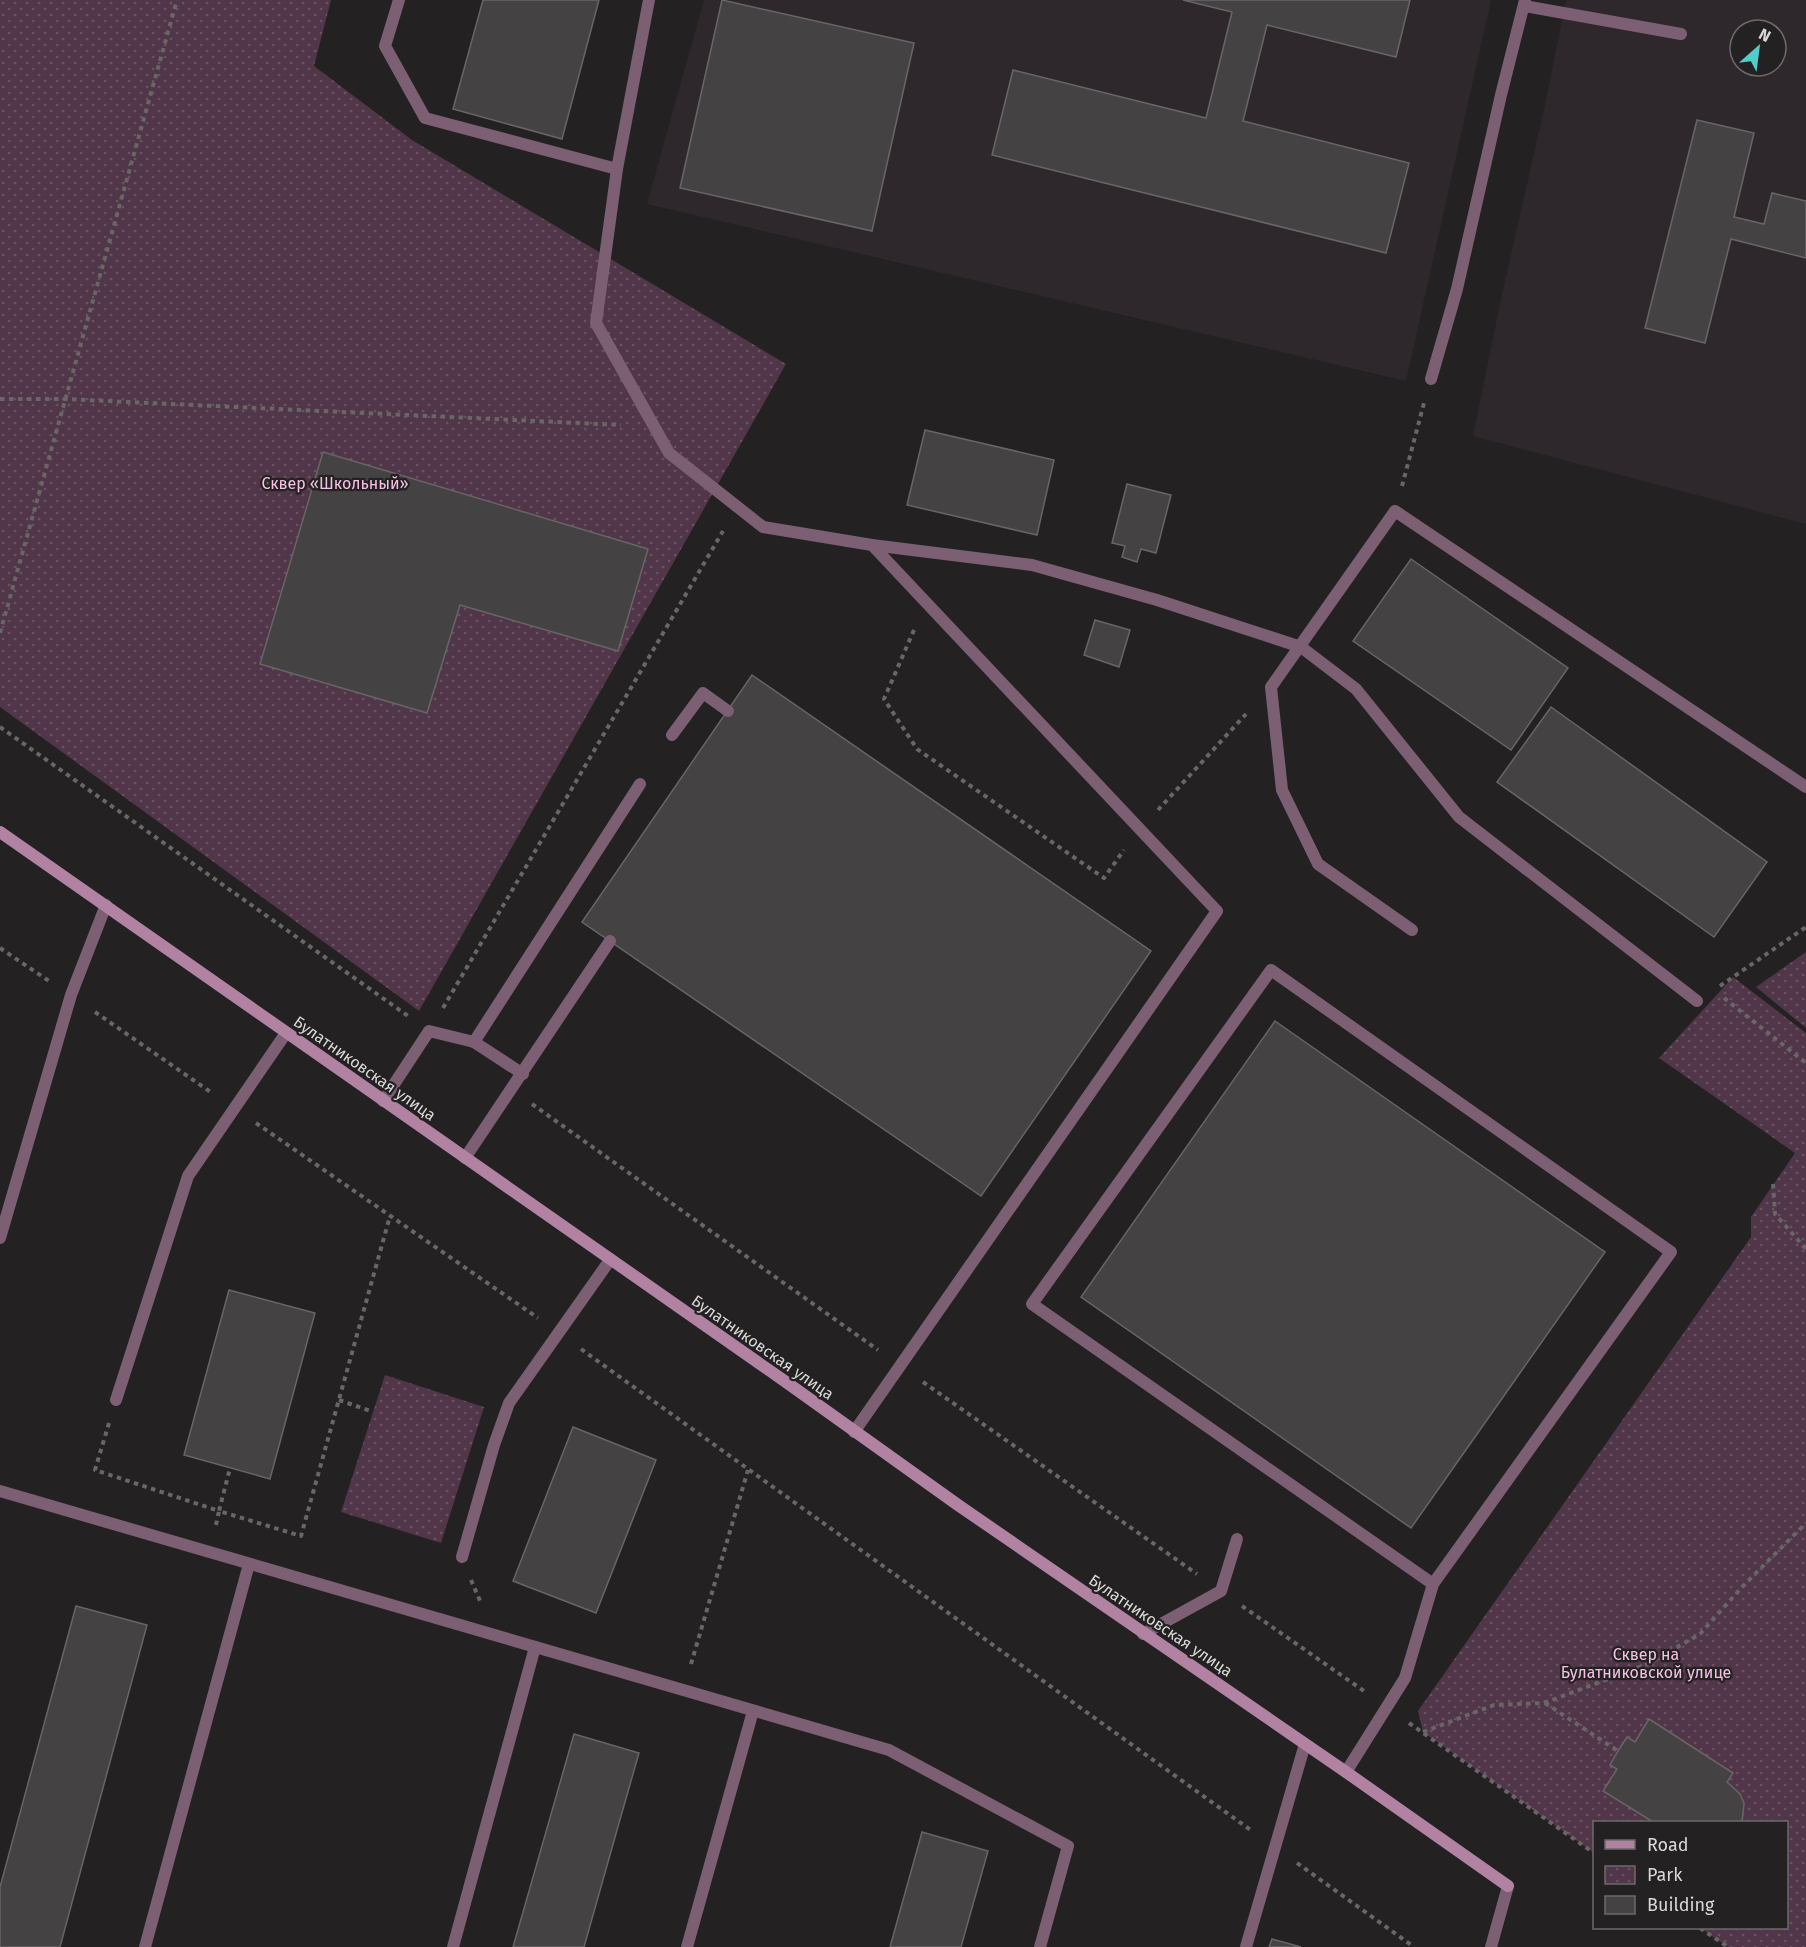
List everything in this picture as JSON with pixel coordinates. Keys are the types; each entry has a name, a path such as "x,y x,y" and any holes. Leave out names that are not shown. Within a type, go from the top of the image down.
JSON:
{"street":[{"name":"Булатниковская улица","path":"0,832 1143,1634 1508,1886"}],"lane":[{"path":"399,0 385,46 425,118 617,170"},
{"path":"650,0 617,170 596,323 669,453 763,527 872,545 1032,565 1157,600 1301,647 1356,689 1459,817 1697,1001"},
{"path":"1431,379 1456,289 1525,3 1681,34"},
{"path":"1412,930 1318,864 1282,790 1271,687 1395,511 1806,787"},
{"path":"854,1432 1217,911 872,545"},
{"path":"672,735 702,693 728,711"},
{"path":"474,1042 640,784"},
{"path":"0,1238 71,995 106,905"},
{"path":"465,1158 610,941"},
{"path":"1346,1772 1405,1678 1433,1584 1671,1252 1271,970 1032,1304 1433,1584"},
{"path":"383,1101 429,1032 474,1042 523,1074"},
{"path":"116,1400 188,1176 286,1033"},
{"path":"462,1557 494,1445 509,1403 610,1260"},
{"path":"0,1491 889,1750 1068,1846 1040,1947"},
{"path":"1143,1634 1221,1591 1237,1539"},
{"path":"145,1947 249,1564"},
{"path":"453,1947 535,1647"},
{"path":"687,1947 753,1711"},
{"path":"1246,1947 1305,1744"},
{"path":"1491,1947 1508,1886"}],"path":[{"path":"0,633 177,0"},
{"path":"1395,511 1431,379"},
{"path":"0,399 65,399 655,427"},
{"path":"0,727 429,1032 737,507"},
{"path":"926,603 884,699 917,749 1104,878 1140,829 1271,687"},
{"path":"1697,1001 1806,927"},
{"path":"0,948 559,1333 1414,1947"},
{"path":"1714,990 1806,1063"},
{"path":"512,1090 900,1366 1593,1852"},
{"path":"1773,1184 1775,1214 1806,1249"},
{"path":"116,1400 95,1470 301,1536 390,1216"},
{"path":"339,1400 373,1412"},
{"path":"219,1511 230,1468"},
{"path":"683,1691 748,1469"},
{"path":"1423,1732 1494,1705 1544,1703 1648,1664 1700,1634 1742,1587 1806,1523"},
{"path":"462,1557 495,1635"},
{"path":"1544,1703 1618,1751"},
{"path":"1701,1929 1728,1947"}],"shaded area":[{"path":"704,0 1491,0 1406,381 647,204"},
{"path":"1566,0 1806,0 1806,524 1473,436"}],"green space":[{"name":"Сквер «Школьный»","path":"0,0 331,0 314,66 412,140 786,364 419,1011 0,707"},
{"path":"1806,952 1806,1028 1756,987"},
{"name":"Сквер на Булатниковской улице","path":"1733,977 1806,1033 1806,1947 1728,1947 1701,1929 1788,1929 1788,1821 1593,1821 1593,1852 1423,1732 1418,1711 1751,1237 1751,1217 1795,1153 1659,1058"},
{"path":"385,1375 484,1407 441,1543 341,1512"}],"building":[{"path":"483,0 599,0 562,139 453,109"},
{"path":"722,0 914,43 872,231 680,188"},
{"path":"1183,0 1410,0 1396,57 1267,25 1243,121 1409,163 1386,253 992,155 1013,70 1206,118 1232,12"},
{"path":"1697,120 1754,133 1734,217 1764,224 1772,193 1806,201 1806,258 1731,239 1705,343 1645,328"},
{"path":"925,430 1054,460 1037,535 907,505"},
{"path":"323,452 648,549 618,651 460,605 427,713 260,664"},
{"path":"1127,484 1171,495 1156,553 1141,549 1137,562 1122,557 1125,546 1112,543"},
{"path":"1411,559 1568,668 1511,750 1353,641"},
{"path":"1095,620 1130,630 1119,667 1084,655"},
{"path":"752,675 1151,951 981,1196 582,922"},
{"path":"1551,707 1767,862 1714,937 1497,782"},
{"path":"1275,1021 1605,1252 1411,1528 1081,1297"},
{"path":"229,1290 315,1313 270,1479 184,1455"},
{"path":"573,1427 656,1460 596,1613 513,1581"},
{"path":"76,1606 147,1625 60,1947 0,1947 0,1887"},
{"path":"1649,1719 1733,1773 1727,1782 1740,1794 1744,1803 1742,1821 1651,1821 1603,1791 1617,1769 1610,1765 1627,1737 1635,1742"},
{"path":"574,1734 639,1753 584,1947 513,1947"},
{"path":"922,1832 988,1851 961,1947 890,1947"},
{"path":"1272,1939 1301,1947 1269,1947"}]}
